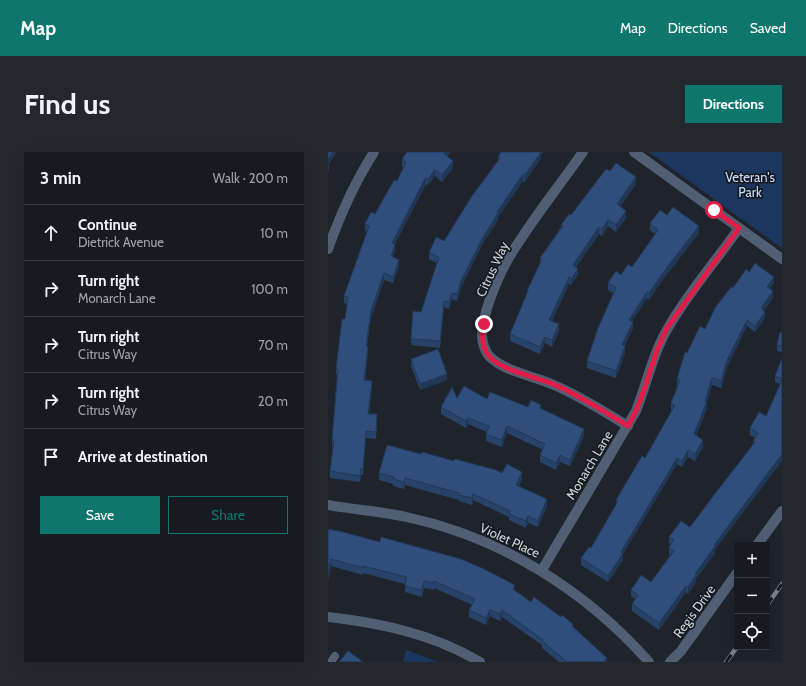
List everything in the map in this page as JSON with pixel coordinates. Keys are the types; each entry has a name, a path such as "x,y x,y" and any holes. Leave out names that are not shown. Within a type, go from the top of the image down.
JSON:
{"street":[{"path":"328,249 348,200 374,152"},
{"name":"Citrus Way","path":"584,152 537,216 507,261 497,282 488,308 482,336 484,348 489,356 496,362 573,394 628,426"},
{"path":"634,152 782,259"},
{"name":"Monarch Lane","path":"542,570 628,426 639,404 657,350 667,328 739,228"},
{"name":"Violet Place","path":"328,505 406,517 436,525 492,544 542,570 587,602 625,636 649,662"},
{"path":"759,542 782,511"},
{"name":"Regis Drive","path":"670,662 681,651 734,577"},
{"path":"328,617 384,625 413,633 437,641 480,662"}],"green space":[{"name":"Veteran's Park","path":"649,152 782,152 782,248 772,241"},
{"path":"406,650 438,662 403,662"}],"building":[{"path":"328,152 333,152 328,160"},
{"path":"407,152 445,152 444,154 453,161 442,175 435,170 428,179 426,177 392,243 395,244 391,256 399,260 393,277 384,273 371,311 366,346 368,346 364,380 372,381 368,414 377,414 376,432 366,431 363,469 361,468 360,476 330,471 334,440 332,440 338,369 336,368 342,319 345,319 348,297 344,296 369,226 365,224 371,212 375,214 394,180 397,181 406,162 402,159"},
{"path":"501,152 541,152 525,175 523,174 497,212 498,213 482,239 461,281 457,294 452,293 449,302 444,301 440,341 411,339 413,311 421,312 439,257 429,253 436,237 444,241 472,196 500,158 498,157"},
{"path":"616,163 636,177 617,204 626,211 616,225 608,220 602,229 599,227 573,265 578,269 571,279 569,277 549,320 559,324 552,340 545,337 540,347 510,334 527,291 542,259 540,258 563,226 561,225 569,214 571,215 606,169 610,171"},
{"path":"673,207 699,226 649,293 647,292 629,320 633,322 622,345 625,346 616,371 587,361 598,328 616,288 608,283 616,271 621,275 628,264 632,267 658,230 650,223 660,210 667,215"},
{"path":"755,263 774,277 767,287 773,291 761,308 765,312 755,326 747,320 727,360 721,381 712,378 705,401 707,401 694,434 703,440 695,454 688,450 682,461 677,458 621,552 623,553 608,576 581,558 589,547 591,548 618,501 616,500 642,456 645,458 675,405 671,403 680,380 677,379 685,352 687,353 700,326 705,329 715,308 731,287 733,288 746,269 749,272"},
{"path":"780,332 782,333 782,346 777,345"},
{"path":"438,349 447,374 420,384 411,359"},
{"path":"782,358 782,379 775,376"},
{"path":"782,380 782,454 714,545 715,546 695,574 696,575 688,587 686,586 659,623 632,604 638,595 631,590 641,575 651,582 674,551 669,547 674,540 669,537 681,521 690,527 755,442 753,441 758,433 750,428 759,412 766,416"},
{"path":"464,386 487,399 490,392 528,407 531,400 541,405 540,408 584,429 570,460 560,455 556,463 540,455 545,444 507,426 502,440 486,434 489,426 468,418 466,421 441,407 452,387 457,398"},
{"path":"387,445 421,454 422,452 454,461 455,459 502,473 507,464 522,472 516,485 547,499 538,521 528,516 526,521 509,514 510,511 473,494 472,498 405,478 404,482 393,479 394,477 379,473"},
{"path":"328,529 380,542 381,537 461,559 484,569 515,585 513,589 531,602 534,597 561,617 562,615 607,658 603,662 565,662 566,661 542,641 543,640 502,610 500,614 490,610 486,618 469,610 475,599 434,581 434,583 424,581 422,590 405,586 407,577 363,566 363,568 331,559 328,573"},
{"path":"348,651 363,662 339,662"}],"railway":[{"path":"770,601 782,584"},
{"path":"726,662 735,650"}],"route":[{"path":"484,324 482,336 484,348 489,356 496,362 505,367 552,384 580,397 628,426 636,411 657,350 667,328 739,228 714,210"}]}
